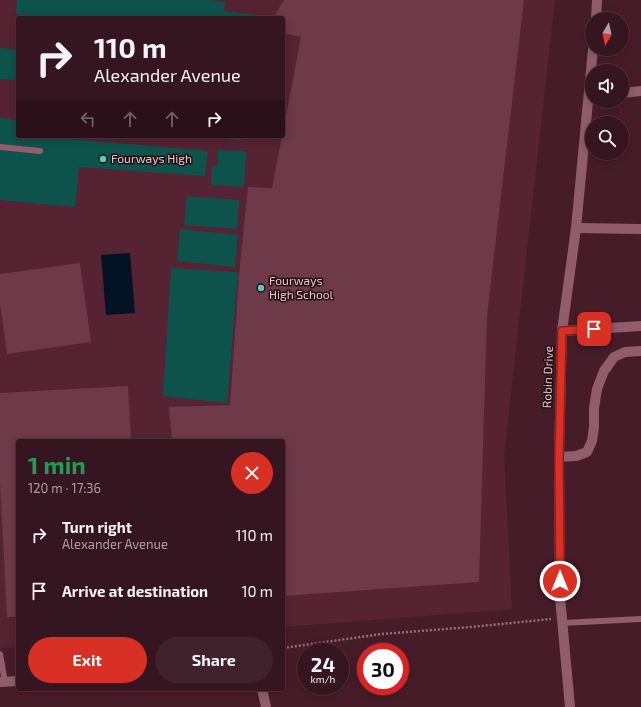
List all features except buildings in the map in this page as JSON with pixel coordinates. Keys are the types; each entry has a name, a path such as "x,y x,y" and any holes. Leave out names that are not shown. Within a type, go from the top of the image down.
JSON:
{"street":[{"path":"596,12 597,0"},
{"path":"629,92 641,91"},
{"name":"Robin Drive","path":"570,707 560,597 559,457 562,331 576,228 588,108"},
{"path":"576,228 641,229"},
{"path":"562,331 641,326"},
{"path":"559,457 576,456 587,452 592,441 597,389 604,371 614,357 625,352 641,351"},
{"path":"2,682 16,681"},
{"path":"262,691 266,707"}],"lane":[{"path":"0,147 40,151"},
{"path":"562,620 641,619"},
{"path":"0,654 2,682"}],"path":[{"path":"285,648 382,634 471,627 532,620 562,620"}],"shaded area":[{"name":"Fourways High School","path":"0,0 555,0 504,456 512,609 285,627 285,439 16,439 16,647 0,648"},
{"path":"284,0 524,0 487,316 479,582 285,596 285,439 172,439 169,407 230,405 239,275 248,187 272,188 282,138 285,138 285,121 301,37 285,33 285,16 274,16"},
{"path":"80,263 91,342 7,354 0,303 0,274"},
{"path":"128,386 131,439 16,439 16,617 7,617 0,482 0,393"}],"water":[{"path":"130,253 135,313 106,315 101,255"}],"place":[{"name":"Fourways High","path":"103,159"},
{"name":"Fourways High School","path":"261,288"}],"route":[{"path":"560,581 559,457 562,331 594,329"}]}
